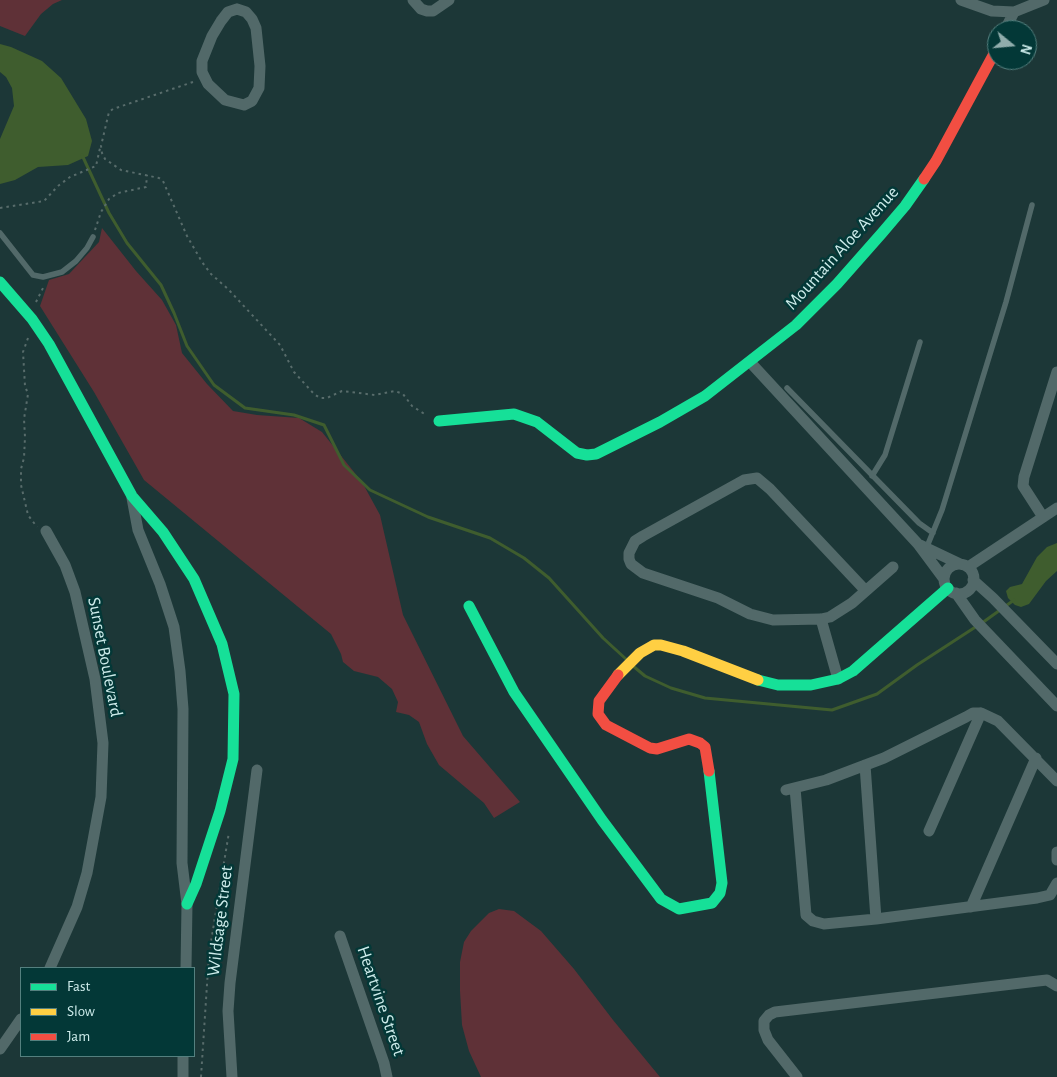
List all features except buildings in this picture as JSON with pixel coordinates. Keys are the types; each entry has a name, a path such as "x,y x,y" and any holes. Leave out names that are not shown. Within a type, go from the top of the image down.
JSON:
{"street":[{"path":"413,0 421,9 433,11 449,0"},
{"path":"961,0 992,11 1014,12 1044,0"},
{"path":"239,5 252,19 256,28 260,66 259,88 252,101 244,105 225,100 208,84 202,72 202,61 212,36 228,12 239,5"},
{"path":"1010,20 1014,12"},
{"name":"Mountain Aloe Avenue","path":"439,421 514,414 537,422 577,452 587,455 596,454 678,413 705,396 796,325 837,284 905,206 936,161 987,67"},
{"path":"0,282 36,326 48,344 132,496 163,532 194,579 222,644 228,663 234,694 235,730 233,759 220,812 196,884 187,904"},
{"path":"750,362 923,548 975,620 1057,706"},
{"path":"1044,517 1024,486 1024,477 1057,372"},
{"path":"865,590 770,489 757,478 744,480 643,536 634,542 629,559 630,564 638,570 718,598 750,614 773,620 822,619 840,612 892,567"},
{"path":"132,496 138,530 160,584 174,627 183,709 182,863 187,904 186,967"},
{"path":"950,587 947,570 955,564 964,566 1057,508"},
{"name":"Sunset Boulevard","path":"46,531 65,565 75,592 95,679 103,743 102,798 87,873 77,907 50,967"},
{"path":"923,548 971,571 974,580 994,598 1027,635 1057,664"},
{"path":"950,587 966,592 970,589 974,580"},
{"path":"469,606 514,692 602,820 661,899 673,908 679,909 712,902 720,893 722,883 707,754 705,747 689,739 657,749 650,748 606,725 598,714 599,701 620,673 640,653 654,645 661,645 682,651 751,678 778,685 811,685 838,679 853,670 950,587"},
{"path":"822,619 838,679"},
{"path":"929,832 981,712"},
{"path":"1057,780 998,720 981,712 973,713 865,766 826,780 791,789 806,914 813,921 824,924 876,919 1044,897 1053,891 1057,883"},
{"path":"971,907 1036,758"},
{"path":"865,766 876,919"},
{"name":"Wildsage Street","path":"232,1077 228,1011 230,983 257,770"},
{"path":"1057,852 1057,860"},
{"name":"Heartvine Street","path":"340,936 384,1063 387,1077"},
{"path":"797,1077 768,1040 764,1030 764,1021 769,1014 1038,981 1052,982 1057,986"},
{"path":"0,1049 20,1020"},
{"path":"182,1077 183,1057"}],"lane":[{"path":"923,548 933,533 942,510 1006,302 1032,205"},
{"path":"0,233 33,275 45,276 62,272 76,261 93,237"},
{"path":"872,476 885,455 920,342"},
{"path":"787,388 918,523 933,533"}],"path":[{"path":"0,208 44,202 64,181 96,166 109,112 113,109 205,78"},
{"path":"101,146 105,159 121,170 159,178 163,181 187,236 211,274 228,289 280,345 294,372 314,394 320,398 327,398 342,391 375,395 395,391 403,394 412,406 439,421"},
{"path":"93,237 101,212 109,199 118,193 146,187 147,175"},
{"path":"33,308 44,286 45,276"},
{"path":"36,326 23,352 25,386 28,394 24,418 25,437 21,485 28,515 36,526 46,531"}],"shaded area":[{"path":"0,0 62,0 53,4 41,14 25,36 0,26"},
{"path":"0,44 42,61 61,78 86,119 92,141 88,156 68,165 38,167 15,180 0,184 0,139 14,106 12,88 6,77 0,72"},
{"path":"102,228 162,300 176,325 182,353 207,384 233,411 299,418 322,432 362,482 380,515 403,615 463,736 520,802 494,818 484,803 439,765 427,744 419,722 409,715 396,712 398,702 392,689 378,677 354,671 343,662 331,634 144,480 94,392 40,306 49,280 69,274 99,242"},
{"path":"1057,543 1057,571 1046,581 1029,604 1021,607 1015,605 1008,598 1006,591 1010,587 1022,584 1037,557 1047,547"},
{"path":"499,909 514,911 541,931 574,969 660,1077 481,1077 469,1051 462,1025 460,962 464,942 471,931 489,913"}],"waterway":[{"path":"82,155 109,213 127,243 161,285 187,346 214,385 245,408 294,415 324,425 344,465 370,490 428,517 490,538 524,558 549,578 603,638 627,660"},
{"path":"982,623 1014,600"},
{"path":"633,666 645,676 671,688 705,698 832,710 877,694 977,626"}],"traffic: fast":[{"path":"439,421 514,414 537,422 577,453 596,454 660,422 705,396 796,325 837,284 882,233 905,206 924,179"},
{"path":"0,282 32,319 49,344 132,496 163,532 194,579 222,644 234,694 233,759 220,811 196,884 187,904"},
{"path":"758,680 778,685 811,685 838,679 853,671 948,588"},
{"path":"469,606 514,692 602,820 661,899 679,909 712,903 720,893 722,883 709,771"}],"traffic: slow":[{"path":"618,675 640,653 654,645 661,645 683,651 758,680"}],"traffic: jam":[{"path":"924,179 936,161 987,67"},
{"path":"618,675 599,701 598,714 606,725 650,748 657,749 689,739 700,743 705,747 709,771"}]}
